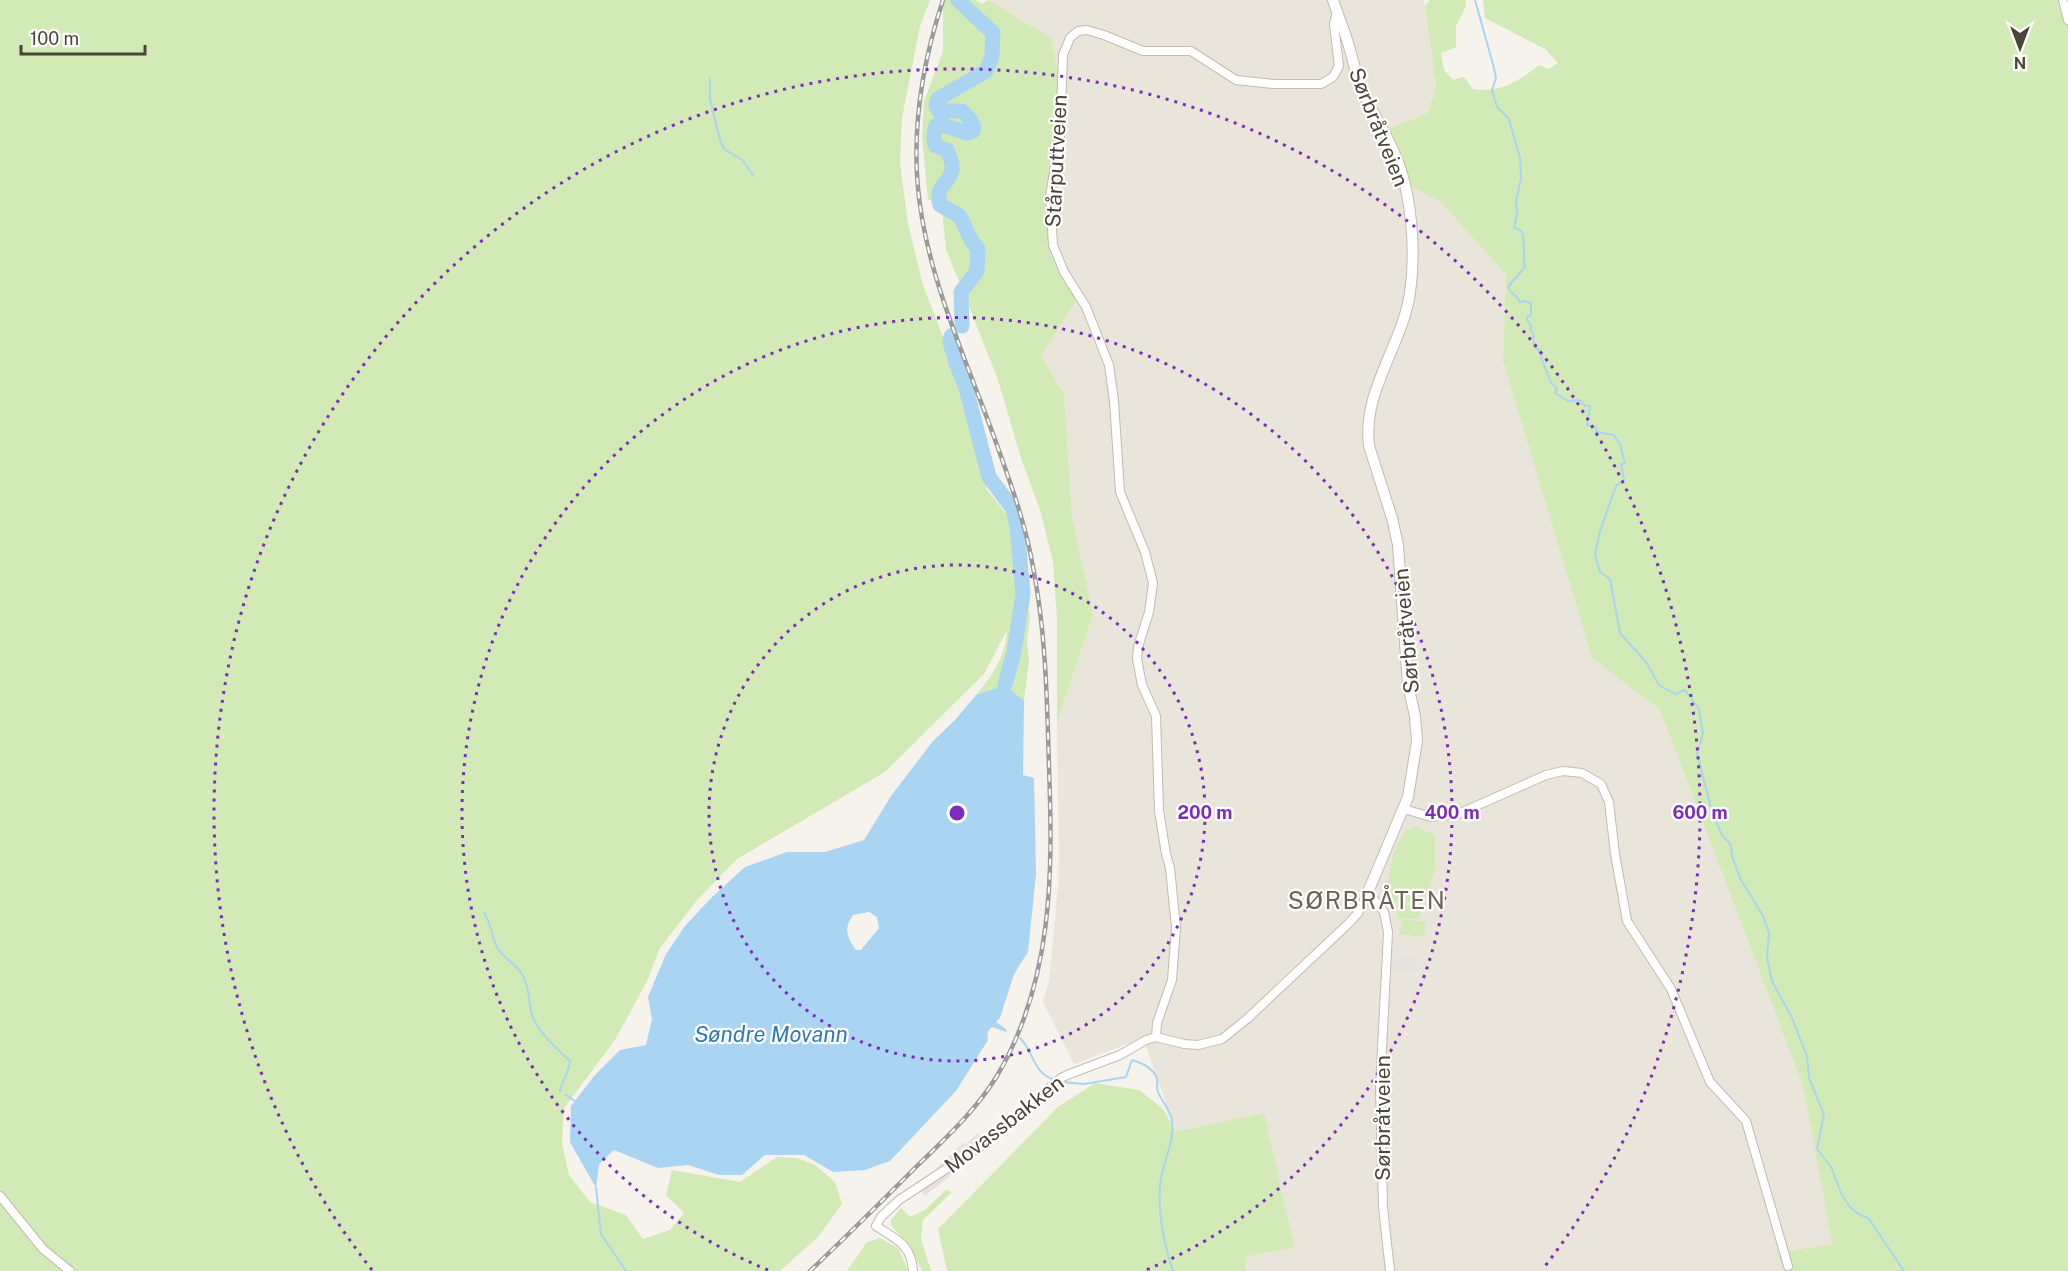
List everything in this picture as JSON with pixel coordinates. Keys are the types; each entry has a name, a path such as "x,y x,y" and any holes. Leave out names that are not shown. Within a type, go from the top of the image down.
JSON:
{"street":[{"path":"2063,0 2068,20"},
{"name":"Sørbråtveien","path":"1335,5 1363,91 1396,156 1404,179 1412,244 1412,272 1408,304 1400,332 1373,397 1367,436 1398,545 1408,685 1417,741 1404,809 1368,892 1384,912 1388,932 1380,1088 1383,1207 1390,1271"},
{"name":"Stårputtveien","path":"1156,1037 1157,1023 1172,980 1176,928 1170,868 1159,811 1156,716 1143,685 1137,659 1138,646 1149,612 1153,583 1145,552 1120,492 1114,401 1109,366 1086,307 1064,272 1053,245 1050,196 1060,134 1063,55 1070,38 1078,31 1087,30 1143,51 1191,51 1236,80 1260,83 1321,84 1333,77 1339,66 1334,24 1335,5"},
{"path":"1404,809 1431,817 1458,814 1527,783 1563,771 1582,773 1601,784 1609,802 1615,854 1627,921 1671,989 1710,1082 1746,1121 1788,1266"},
{"path":"1156,1037 1198,1045 1222,1039 1247,1019 1348,924 1358,913 1368,892"},
{"name":"Movassbakken","path":"914,1271 912,1257 905,1246 876,1227 881,1217 899,1200 987,1142 1058,1080 1120,1055 1156,1037"},
{"path":"0,1196 43,1249 70,1271"}],"shaded area":[{"path":"988,0 1424,0 1436,87 1428,113 1379,133 1402,181 1440,202 1506,274 1503,361 1592,658 1660,710 1803,1086 1832,1244 1778,1253 1785,1271 1245,1271 1245,1257 1293,1247 1176,1132 1143,1038 1074,1064 1043,1002 1049,981 1059,876 1057,723 1093,615 1072,515 1064,393 1041,354 1078,298 1056,268 1050,248 1048,196 1051,39"},
{"path":"1390,955 1417,959 1418,971 1384,970"},
{"path":"977,1133 989,1145 925,1196 916,1184 935,1170 962,1143 965,1145"}],"green space":[{"path":"0,0 930,0 920,26 902,118 900,163 908,224 923,285 957,374 987,490 1009,517 1020,561 1018,573 1022,564 1030,617 1027,641 1029,661 1024,701 1005,685 976,695 1001,657 1007,630 984,674 885,772 737,859 697,900 660,948 647,981 615,1040 564,1108 562,1143 569,1175 590,1202 626,1215 643,1239 670,1230 684,1213 666,1195 672,1170 740,1182 777,1157 797,1158 815,1165 835,1182 842,1204 818,1237 780,1271 0,1271"},
{"path":"945,0 976,0 982,4 988,0 1051,38 1057,69 1058,133 1048,196 1050,248 1056,268 1078,298 1041,355 1064,393 1072,515 1093,615 1057,723 1057,619 1053,562 1040,510 1021,458 997,377 946,249 941,201 928,200 922,137 924,101 943,51 943,3"},
{"path":"1430,0 1465,0 1466,6 1456,26 1456,47 1441,53 1444,70 1453,80 1464,77 1473,89 1492,90 1509,85 1539,65 1549,69 1558,63 1545,49 1485,18 1483,0 2068,0 2068,1271 1785,1271 1777,1253 1832,1244 1803,1086 1660,710 1592,658 1503,361 1506,274 1440,202 1402,181 1378,133 1428,113 1436,87 1425,6"},
{"path":"1416,826 1435,835 1435,869 1424,903 1389,902 1389,876 1396,848 1405,832"},
{"path":"1399,904 1420,905 1421,911 1418,919 1398,918"},
{"path":"1402,919 1426,922 1424,937 1400,934"},
{"path":"1095,1083 1139,1090 1163,1109 1176,1132 1264,1113 1294,1247 1245,1257 1245,1271 947,1271 938,1229 1058,1107"},
{"path":"947,1189 951,1193 923,1220 921,1239 931,1271 922,1271 910,1247 891,1225 891,1220 901,1208 910,1217 925,1210"},
{"path":"880,1238 899,1249 908,1271 847,1271 867,1242"}],"water":[{"name":"Søndre Movann","path":"1005,685 1024,701 1023,775 1034,778 1036,874 1028,952 1014,974 1000,1018 996,1022 1007,1030 1006,1032 990,1028 988,1040 956,1091 890,1161 865,1170 833,1172 804,1155 765,1155 742,1175 719,1175 688,1165 658,1168 614,1150 599,1164 596,1188 570,1142 571,1106 595,1075 620,1050 646,1045 652,1019 648,997 666,954 685,926 745,867 787,852 825,852 864,840 891,796 933,741 976,695","holes":["869,912 877,917 879,928 861,950 856,950 847,933 853,915"]}],"waterway":[{"path":"947,150 935,144 936,126 939,124 968,133 973,131 974,127 962,111 939,111 936,106 938,99 986,71 992,56 993,33 958,0"},
{"path":"1475,0 1496,78 1492,90 1497,107 1509,119 1520,158 1521,178 1514,227 1523,234 1525,267 1508,287 1520,302 1525,301 1531,304 1531,315 1527,317 1527,320 1533,332 1534,346 1538,349 1551,383 1557,388 1555,393 1568,401 1580,400 1585,406 1590,406 1587,425 1596,427 1596,432 1614,435 1620,444 1625,464 1621,464 1624,480 1616,486 1600,531 1595,555 1600,572 1610,579 1620,633 1646,662 1659,685 1675,694 1685,690 1699,709 1703,734 1697,753 1712,812 1722,835 1731,845 1732,856 1740,878 1763,916 1769,933 1767,958 1772,981 1792,1018 1807,1056 1809,1078 1824,1114 1817,1149 1831,1167 1842,1195 1850,1207 1869,1219 1904,1271"},
{"path":"710,78 710,99 724,149 742,160 754,176"},
{"path":"947,150 952,169 939,193 940,205 960,216 971,240 978,249 977,271 961,292 962,326"},
{"path":"951,336 950,342 966,388 989,477 1013,509 1017,526 1023,594 1014,652 1005,685"},
{"path":"484,913 489,921 497,947 525,979 532,1015 538,1027 570,1061 560,1091"},
{"path":"1020,1038 1042,1073 1055,1080"},
{"path":"1061,1082 1084,1084 1126,1077 1132,1060 1147,1066 1155,1075 1157,1090 1172,1121 1172,1137 1161,1177 1160,1206 1162,1228 1173,1271"},
{"path":"566,1095 575,1101"},
{"path":"596,1188 601,1234 626,1271"}],"railway":[{"path":"810,1271 950,1133 989,1088 1015,1040 1029,1003 1039,965 1045,926 1049,887 1050,807 1045,667 1037,592 1027,537 1013,492 936,276 928,247 918,191 919,108 928,53 943,0"}],"district":[{"name":"SØRBRÅTEN","path":"1367,900"}]}
